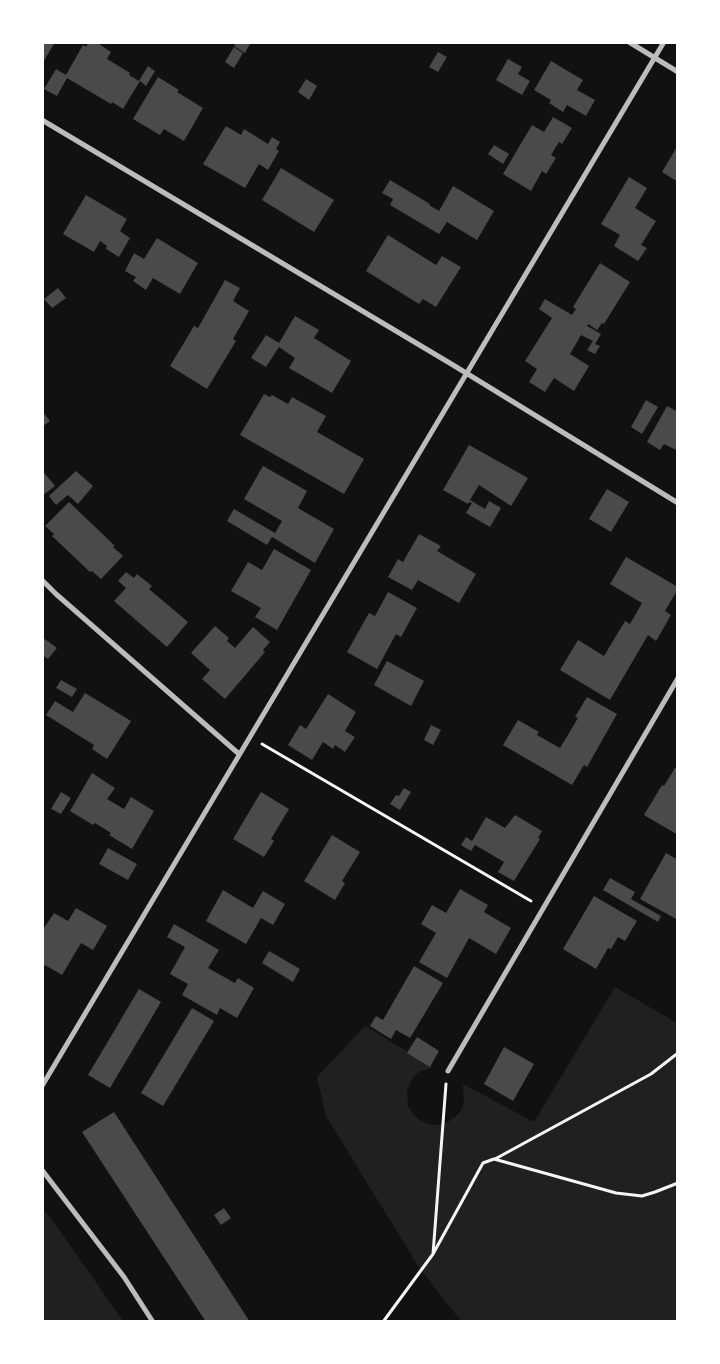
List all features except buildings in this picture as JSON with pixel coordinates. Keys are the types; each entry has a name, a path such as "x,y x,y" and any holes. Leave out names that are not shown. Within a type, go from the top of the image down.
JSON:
{"street":[{"path":"629,42 678,72"},
{"path":"42,1086 664,42"},
{"path":"42,120 466,373 678,503"},
{"path":"42,580 239,754"},
{"path":"448,1071 678,678"},
{"path":"42,1170 124,1277 152,1322"}],"path":[{"path":"249,736 542,908"},
{"path":"383,1322 433,1254 483,1163 494,1159 651,1074 678,1053"},
{"path":"433,1254 448,1071"},
{"path":"494,1159 616,1194 642,1196 678,1182"}],"shaded area":[{"path":"615,987 677,1023 677,1321 461,1321 420,1269 326,1116 317,1077 365,1026 433,1067 414,1076 407,1090 408,1106 420,1120 428,1124 437,1125 446,1123 454,1118 460,1112 464,1103 463,1084 534,1122"},
{"path":"42,1208 53,1221 123,1321 43,1321"}]}
